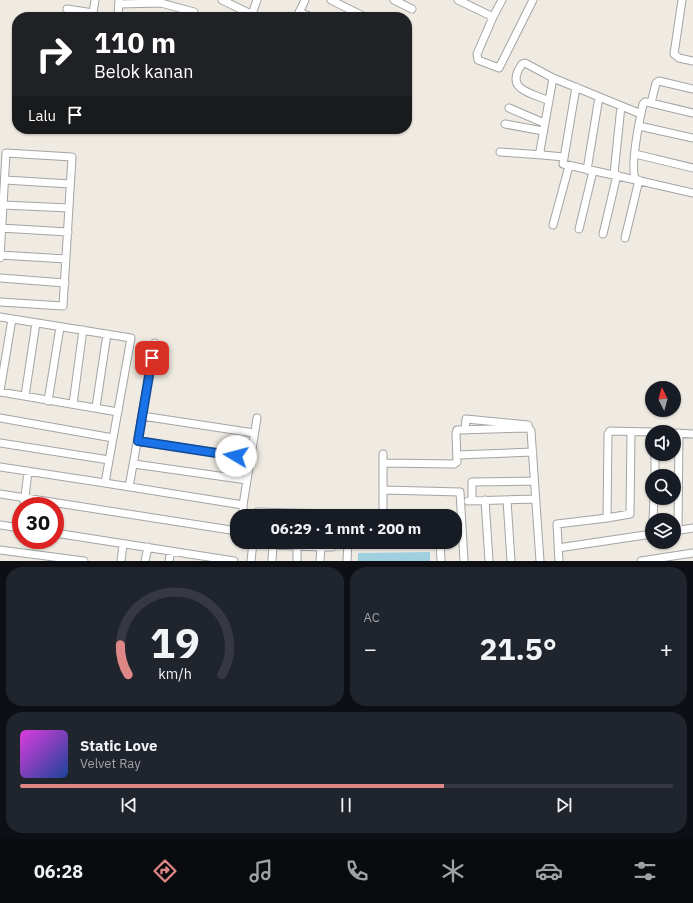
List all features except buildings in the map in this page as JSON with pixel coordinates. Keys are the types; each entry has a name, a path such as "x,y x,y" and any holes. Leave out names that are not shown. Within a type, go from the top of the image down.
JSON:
{"street":[{"path":"93,12 95,0"},
{"path":"149,0 162,1 194,12"},
{"path":"222,0 246,12"},
{"path":"255,12 258,0"},
{"path":"299,12 305,0"},
{"path":"331,0 355,12"},
{"path":"394,0 412,9"},
{"path":"458,0 493,17"},
{"path":"502,0 477,54 478,60 499,68 533,0"},
{"path":"682,0 674,54 679,58 693,61"},
{"path":"118,12 119,2 162,1"},
{"path":"67,9 86,12"},
{"path":"549,101 520,88 516,84 515,80 522,64 525,63 553,78 641,114"},
{"path":"542,155 540,151 544,123 553,78"},
{"path":"652,103 656,83 659,81 693,89"},
{"path":"576,87 563,164 638,180 693,194"},
{"path":"579,229 590,170 599,97"},
{"path":"638,180 634,176 635,154 643,104 645,102 652,103 693,113"},
{"path":"603,234 616,175 620,106"},
{"path":"509,108 544,123"},
{"path":"505,124 543,131"},
{"path":"639,126 693,138"},
{"path":"500,152 564,157"},
{"path":"0,258 6,153 72,157 63,306 0,302"},
{"path":"635,154 693,168"},
{"path":"553,225 569,166"},
{"path":"5,180 70,184"},
{"path":"625,238 638,180"},
{"path":"3,205 69,208"},
{"path":"1,228 68,232"},
{"path":"0,255 66,259"},
{"path":"0,278 65,283"},
{"path":"0,317 131,338 105,483"},
{"path":"12,319 0,392 48,401 96,407 118,412"},
{"path":"25,396 36,322"},
{"path":"48,401 60,327"},
{"path":"73,404 83,330"},
{"path":"96,407 107,334"},
{"path":"129,487 155,343"},
{"path":"142,416 254,433"},
{"path":"0,418 113,438"},
{"path":"242,509 257,418"},
{"path":"465,430 466,419 527,424 531,431 540,561"},
{"path":"384,464 454,464 457,462 457,430 529,428"},
{"path":"607,518 606,437 610,431 645,432"},
{"path":"559,561 557,524 630,514 631,432"},
{"path":"681,433 693,434"},
{"path":"138,441 250,458"},
{"path":"0,443 109,460"},
{"path":"456,455 532,452"},
{"path":"383,454 383,509"},
{"path":"676,513 677,461"},
{"path":"134,464 247,480"},
{"path":"0,467 129,487 233,509"},
{"path":"25,497 28,471"},
{"path":"472,501 472,482 534,481"},
{"path":"384,490 459,491 461,501 464,561"},
{"path":"0,494 12,498"},
{"path":"461,501 536,499"},
{"path":"485,500 489,561"},
{"path":"507,500 511,561"},
{"path":"64,508 230,531"},
{"path":"0,525 12,526"},
{"path":"681,529 693,528"},
{"path":"64,534 171,551 195,558 234,561"},
{"path":"558,548 645,535"},
{"path":"121,561 123,544"},
{"path":"145,561 148,547"},
{"path":"251,561 252,549"},
{"path":"272,561 273,549"},
{"path":"297,549 297,561"},
{"path":"320,561 321,549"},
{"path":"347,561 348,549"},
{"path":"440,549 441,561"},
{"path":"0,550 84,561"},
{"path":"169,561 171,551"},
{"path":"641,561 693,553"}],"water":[{"path":"430,552 430,561 358,561 358,553"}],"route":[{"path":"152,358 138,441 236,456"}]}
